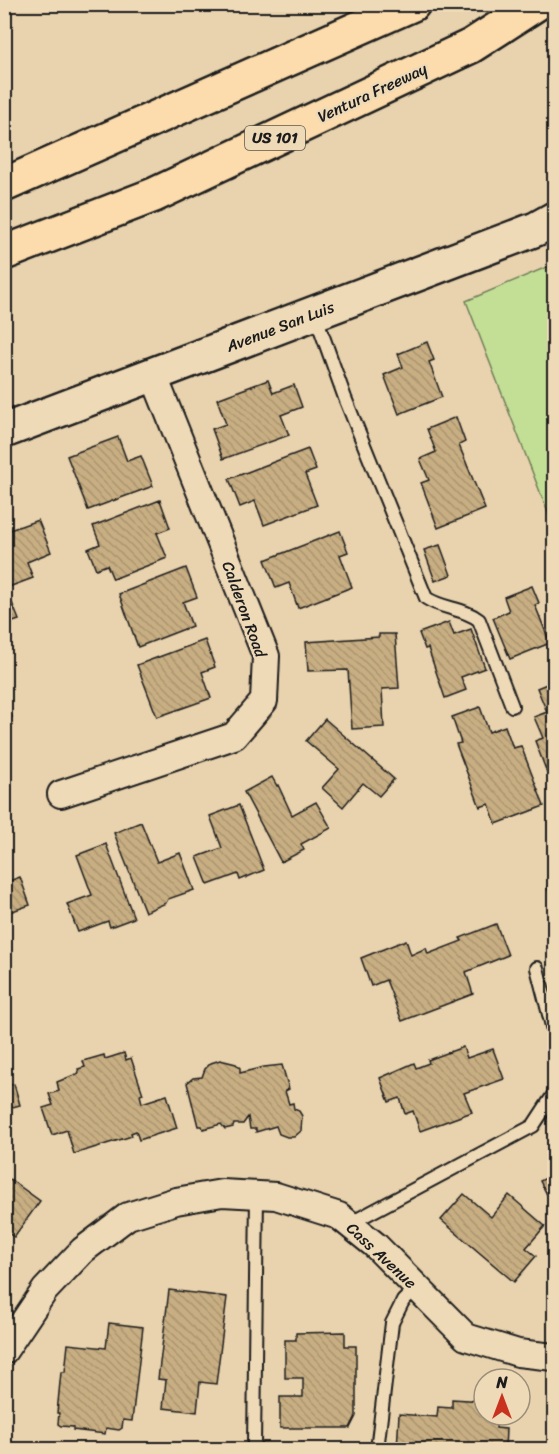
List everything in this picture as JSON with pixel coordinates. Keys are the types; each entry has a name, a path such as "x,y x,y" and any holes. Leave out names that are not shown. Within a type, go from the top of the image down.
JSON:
{"highway":[{"path":"4,185 413,4"},
{"name":"Ventura Freeway","path":"4,254 164,190 471,46 536,4"}],"street":[{"name":"Avenue San Luis","path":"4,431 536,229 555,219"},
{"name":"Calderon Road","path":"61,794 234,736 264,702 266,656 153,374"},
{"name":"Cass Avenue","path":"4,1352 45,1290 83,1250 128,1216 187,1199 222,1193 276,1196 339,1216 375,1245 466,1337 518,1353 555,1357"}],"lane":[{"path":"314,313 345,398 426,598 433,603 473,615 478,620 512,706"},
{"path":"537,968 555,1034"},
{"path":"349,1224 533,1126 555,1094"},
{"path":"254,1445 257,1195"},
{"path":"377,1449 392,1323 403,1301 417,1287"}],"green space":[{"path":"554,264 554,528 466,301"}],"building":[{"path":"427,342 434,360 429,362 442,397 399,414 384,375 403,367 398,354"},
{"path":"268,380 273,393 294,385 302,407 281,415 289,435 223,459 212,429 226,424 217,399"},
{"path":"456,417 465,442 459,445 485,509 438,528 421,483 429,480 420,459 436,452 427,429"},
{"path":"118,437 127,461 141,456 153,486 88,510 67,456"},
{"path":"308,449 316,470 305,474 317,505 264,525 255,501 240,507 229,479"},
{"path":"160,500 170,528 157,533 167,558 113,579 107,565 96,569 88,549 100,544 93,526"},
{"path":"38,520 51,552 27,562 33,578 6,588 19,620 4,625 4,532"},
{"path":"340,531 348,552 340,555 352,587 298,608 289,583 276,588 265,560"},
{"path":"440,545 451,575 435,581 424,550"},
{"path":"186,568 197,597 183,602 192,626 138,647 119,594"},
{"path":"532,586 539,603 535,605 550,643 510,659 493,618 509,611 504,597"},
{"path":"449,622 454,635 471,629 485,668 461,677 466,690 445,698 428,648 425,649 419,633"},
{"path":"379,634 395,634 399,688 382,689 384,727 352,729 348,670 308,671 306,642 379,637"},
{"path":"205,640 215,667 202,672 211,698 157,717 137,665"},
{"path":"554,681 554,791 535,741 543,738 534,717 547,712 537,688"},
{"path":"4,696 12,717 4,722"},
{"path":"480,707 489,732 505,726 513,748 521,746 544,806 496,824 489,804 480,807 456,744 461,743 452,717"},
{"path":"325,719 394,779 379,796 363,783 343,807 322,788 339,769 306,741"},
{"path":"272,777 292,815 316,802 331,828 301,844 304,850 281,862 244,792"},
{"path":"239,805 264,870 240,880 238,874 208,885 197,857 222,848 210,816"},
{"path":"141,822 157,862 180,853 194,890 168,899 166,903 145,912 114,833"},
{"path":"106,844 134,918 110,927 108,921 78,932 67,904 92,895 77,855"},
{"path":"20,877 30,905 4,914 4,883"},
{"path":"554,884 554,904 547,887"},
{"path":"496,924 508,955 466,972 473,994 402,1021 386,980 371,986 361,958 406,940 411,955 426,948 428,954 462,941 460,938"},
{"path":"463,1047 467,1058 493,1049 504,1079 464,1093 472,1112 420,1131 413,1111 405,1114 400,1098 389,1102 380,1078 414,1063 416,1068 429,1063 428,1060"},
{"path":"124,1053 126,1060 131,1058 143,1094 140,1095 142,1103 167,1095 177,1128 139,1140 136,1131 131,1133 132,1136 74,1154 67,1130 52,1135 43,1108 53,1105 49,1094 59,1091 57,1082 79,1073 78,1069 85,1067 83,1061 104,1055 105,1059"},
{"path":"220,1060 236,1064 240,1068 240,1073 282,1065 289,1089 285,1091 289,1104 293,1103 294,1109 302,1116 301,1131 294,1137 279,1134 276,1126 256,1132 256,1129 250,1129 248,1117 243,1124 234,1124 233,1127 225,1129 221,1124 203,1129 202,1126 198,1126 187,1083 193,1078 202,1077 205,1069 211,1063"},
{"path":"14,1084 20,1105 5,1109 7,1114 4,1115 4,1086"},
{"path":"554,1174 554,1208 540,1181"},
{"path":"4,1175 40,1201 14,1237 4,1230"},
{"path":"464,1194 491,1217 509,1195 545,1226 526,1248 536,1256 514,1282 441,1220"},
{"path":"169,1290 227,1297 216,1384 200,1382 197,1412 163,1408 166,1380 158,1379"},
{"path":"109,1323 143,1327 132,1421 123,1420 122,1428 119,1430 106,1428 105,1434 61,1426 58,1424 59,1413 57,1413 61,1372 65,1372 68,1344 106,1348"},
{"path":"345,1332 345,1346 356,1346 356,1416 350,1428 280,1428 280,1397 303,1397 303,1378 285,1378 285,1340 296,1340 296,1333"},
{"path":"452,1399 472,1400 472,1427 506,1429 505,1450 397,1450 399,1414 437,1417 438,1407 452,1408"}]}
